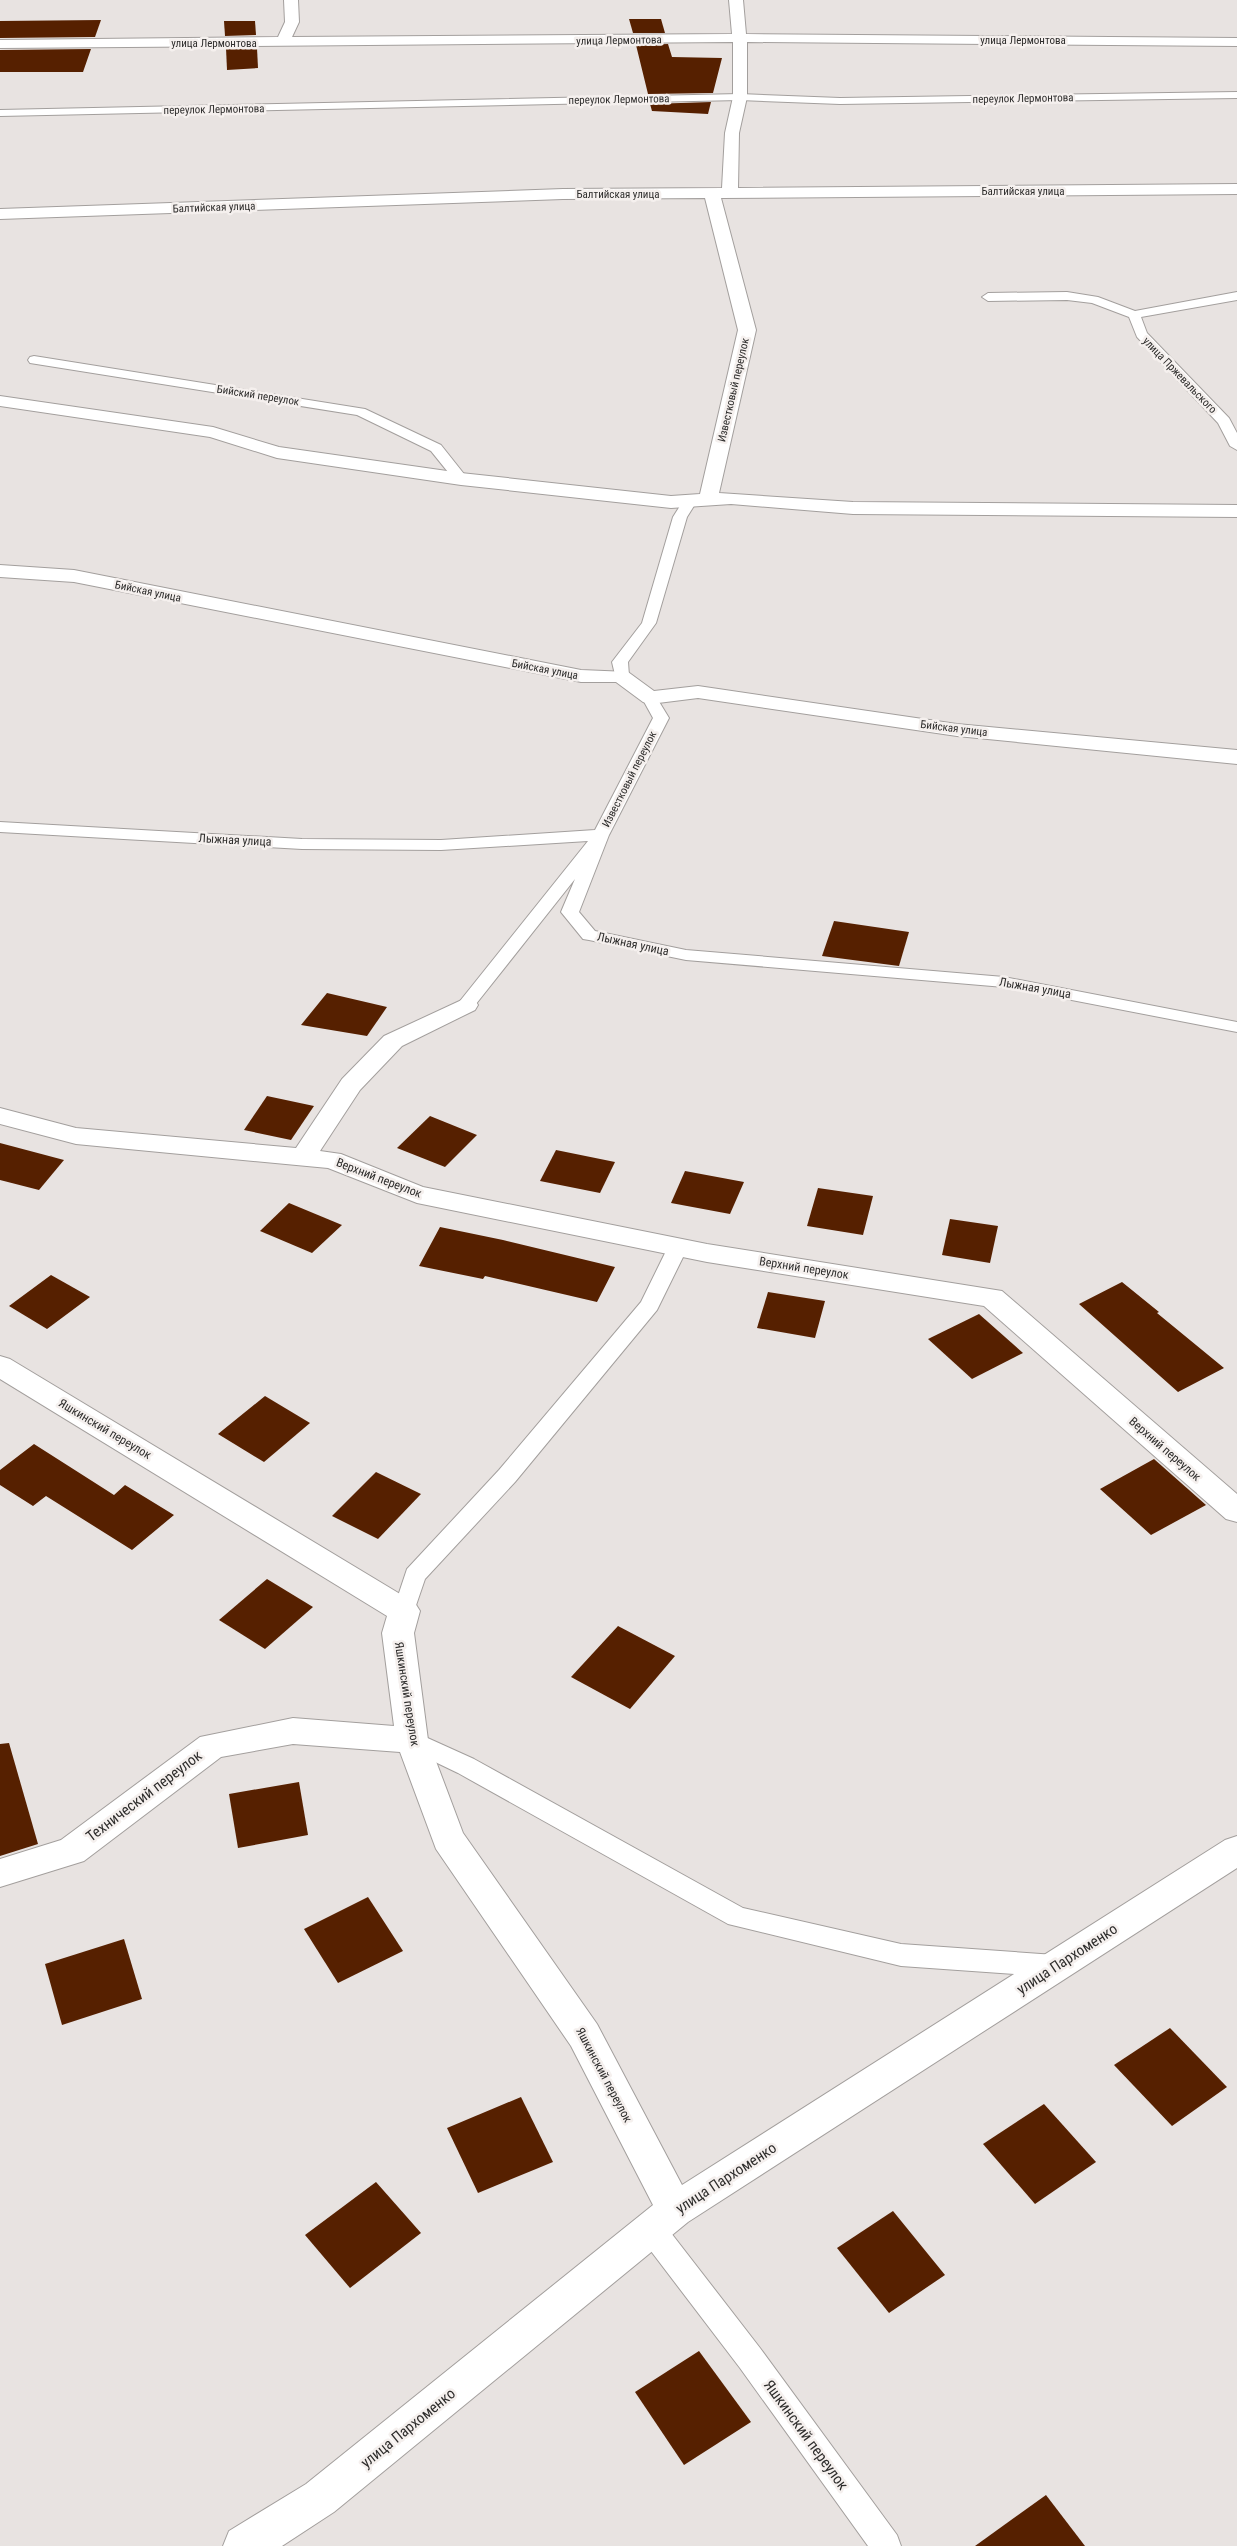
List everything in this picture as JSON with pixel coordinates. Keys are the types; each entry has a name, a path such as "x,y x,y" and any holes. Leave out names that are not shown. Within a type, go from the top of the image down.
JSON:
{"street":[{"path":"282,43 292,22 291,0"},
{"path":"730,193 732,133 740,96 741,39 736,0"},
{"name":"улица Лермонтова","path":"0,44 741,39 1237,42"},
{"name":"Балтийская улица","path":"0,214 563,194 1237,189"},
{"name":"Известковый переулок","path":"699,500 746,330 712,193"},
{"path":"0,401 213,432 276,452 461,479 671,502 730,498 852,508 1237,511"},
{"name":"Бийская улица","path":"0,571 74,576 581,676 621,676"},
{"path":"621,676 650,698"},
{"name":"Бийская улица","path":"650,698 698,692 957,730 1237,757"},
{"path":"303,1157 351,1085 393,1041 466,1005"},
{"name":"Верхний переулок","path":"0,1116 76,1136 332,1160 417,1194 678,1247 992,1298 1237,1511"},
{"name":"Яшкинский переулок","path":"0,1366 404,1611 398,1633 412,1740 448,1839 584,2035 663,2220"},
{"name":"Технический переулок","path":"0,1873 72,1850 212,1746 293,1731 412,1740"},
{"name":"улица Пархоменко","path":"244,2546 320,2498 663,2220 1237,1850"}],"lane":[{"name":"переулок Лермонтова","path":"0,113 740,96 840,101 1237,95"},
{"path":"988,297 1067,296 1094,300 1134,315 1237,296"},
{"name":"улица Пржевальского","path":"1134,315 1141,334 1224,421 1237,446"},
{"name":"Бийский переулок","path":"34,360 360,412 436,448 461,479"},
{"name":"Известковый переулок","path":"621,676 620,662 649,623 680,517 699,500"},
{"name":"Известковый переулок","path":"601,835 661,718 650,698"},
{"name":"Лыжная улица","path":"0,827 302,844 441,845 601,835 570,912 589,935 686,955 1004,982 1237,1027"},
{"path":"466,1005 601,835"},
{"path":"404,1611 415,1574 507,1476 650,1305 678,1247"},
{"path":"412,1740 466,1766 737,1917 901,1955 1056,1966"},
{"name":"Яшкинский переулок","path":"663,2220 750,2358 886,2546"}],"building":[{"path":"629,19 661,19 665,33 633,33"},
{"path":"101,20 95,37 0,38 0,21"},
{"path":"224,21 255,21 256,35 225,36"},
{"path":"668,44 672,57 722,58 713,93 648,94 636,45"},
{"path":"226,48 257,48 258,68 227,70"},
{"path":"91,49 83,72 0,72 0,50"},
{"path":"711,102 708,114 652,111 650,104"},
{"path":"834,921 909,932 899,966 822,956"},
{"path":"327,993 387,1007 367,1036 301,1025"},
{"path":"267,1096 314,1106 291,1140 244,1130"},
{"path":"430,1116 477,1135 445,1167 397,1148"},
{"path":"0,1143 64,1160 39,1190 0,1180"},
{"path":"556,1150 615,1162 600,1193 540,1181"},
{"path":"685,1171 744,1182 730,1214 671,1203"},
{"path":"818,1188 873,1196 863,1235 807,1226"},
{"path":"289,1203 342,1225 312,1253 260,1231"},
{"path":"950,1219 998,1226 990,1263 942,1255"},
{"path":"440,1227 615,1267 597,1302 485,1276 483,1279 419,1266"},
{"path":"51,1275 90,1297 47,1329 9,1306"},
{"path":"1122,1282 1224,1368 1178,1392 1079,1304"},
{"path":"768,1292 825,1301 815,1338 757,1328"},
{"path":"979,1314 1023,1353 972,1379 928,1339"},
{"path":"265,1396 310,1423 264,1462 218,1434"},
{"path":"34,1444 114,1495 125,1485 174,1515 132,1550 46,1496 33,1506 0,1485 0,1470"},
{"path":"1154,1459 1206,1505 1151,1535 1100,1489"},
{"path":"376,1472 421,1494 378,1539 332,1516"},
{"path":"267,1579 313,1607 265,1649 219,1620"},
{"path":"618,1626 675,1656 630,1709 571,1677"},
{"path":"9,1743 38,1844 0,1856 0,1744"},
{"path":"299,1782 308,1835 238,1848 229,1794"},
{"path":"368,1897 403,1951 338,1983 304,1929"},
{"path":"124,1939 142,1999 62,2025 45,1964"},
{"path":"1170,2028 1227,2087 1172,2126 1114,2065"},
{"path":"521,2097 553,2162 478,2193 447,2128"},
{"path":"1044,2104 1096,2162 1035,2204 983,2144"},
{"path":"376,2182 421,2233 350,2288 305,2235"},
{"path":"893,2211 945,2275 889,2313 837,2248"},
{"path":"699,2351 751,2422 684,2465 635,2392"},
{"path":"1046,2495 1085,2546 975,2546"}]}
